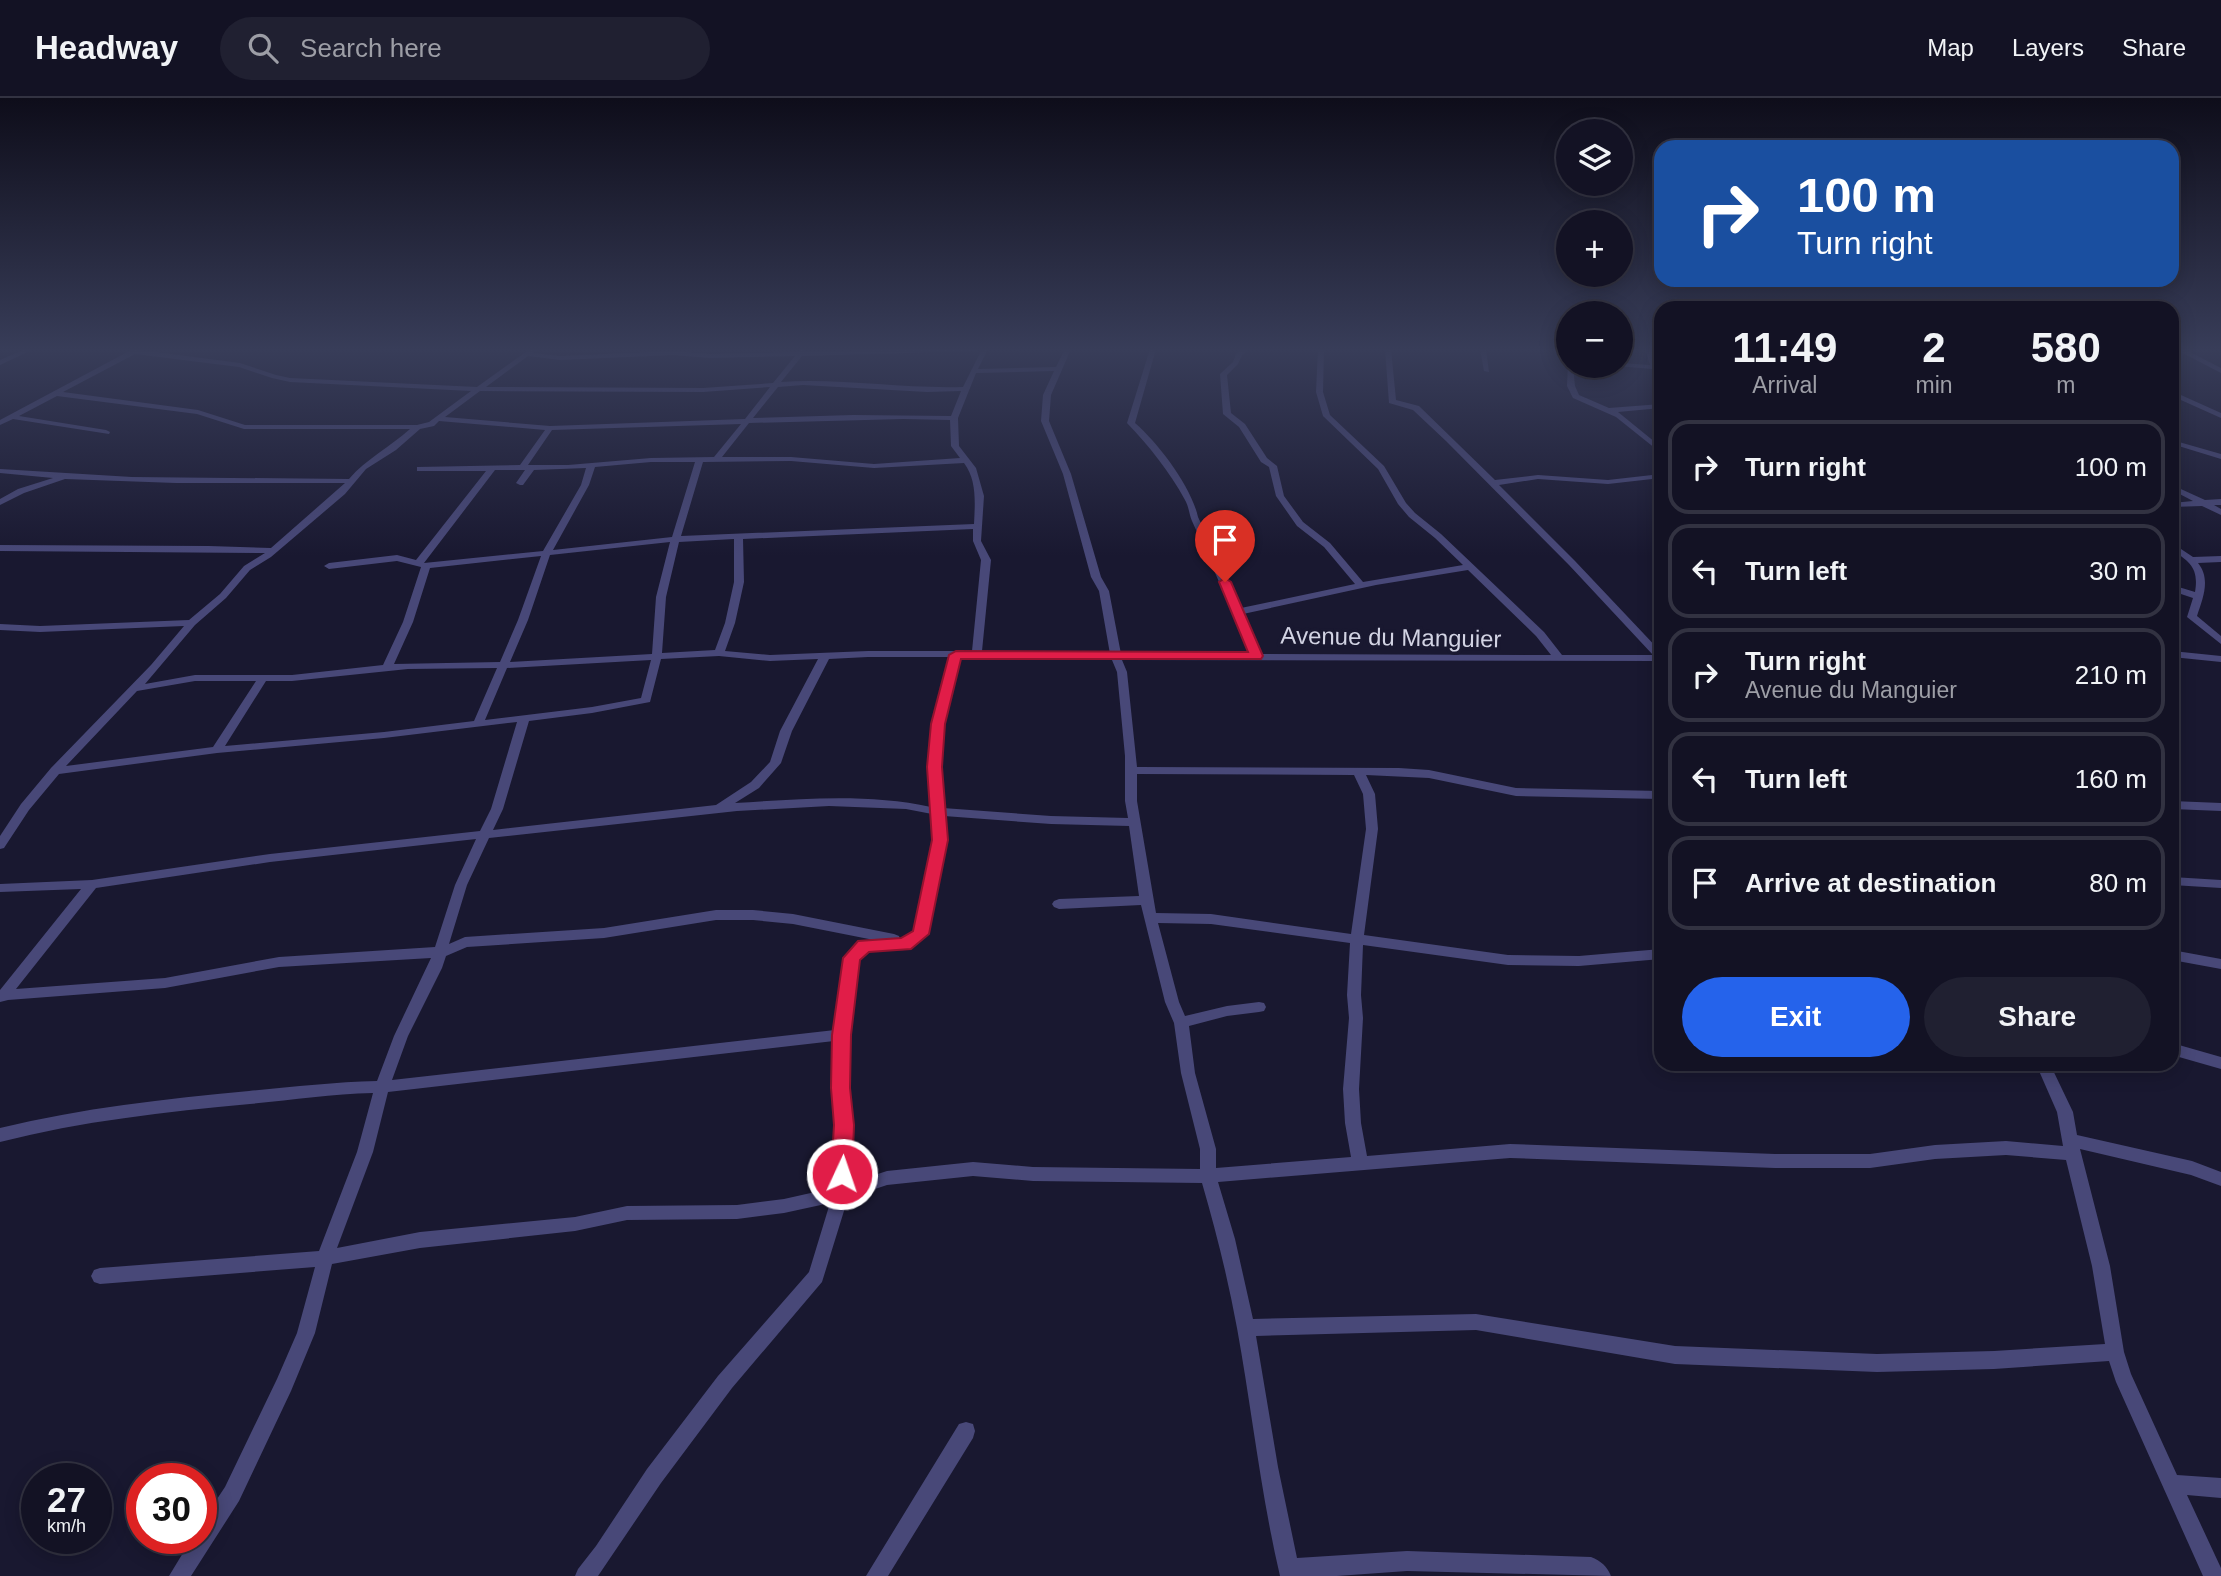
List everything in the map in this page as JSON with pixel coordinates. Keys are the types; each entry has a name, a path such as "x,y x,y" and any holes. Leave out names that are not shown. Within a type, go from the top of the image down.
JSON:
{"street":[{"path":"18,418 106,432"},
{"path":"216,418 244,427 417,427"},
{"path":"0,845 5,831 55,771 192,622 219,601 247,568 272,551 351,481 363,467 393,448 417,427 438,419 550,428 614,429 640,425 748,420 954,418 954,441 972,468 980,496 977,541 986,560 977,654"},
{"path":"1045,418 1067,474 1096,577 1104,591 1116,657 1122,672 1131,770 1131,802 1146,900 1172,1002 1181,1023 1188,1073 1208,1149 1208,1176 1227,1239 1246,1328 1268,1467 1289,1572 1407,1561 1591,1567 1601,1576"},
{"path":"1132,418 1131,423 1167,465 1191,503 1194,517 1256,656"},
{"path":"1230,418 1242,426 1264,460 1273,466 1280,496 1296,519 1308,532 1327,545 1361,585"},
{"path":"1329,418 1381,468 1402,504 1539,634 1560,659"},
{"path":"1426,418 1572,563 1654,651"},
{"path":"1620,418 1654,445"},
{"path":"716,460 748,420"},
{"path":"520,483 550,428"},
{"path":"2179,444 2221,457"},
{"path":"421,469 491,470 700,459 791,459 874,466 966,460"},
{"path":"55,771 217,750 478,724 592,710 646,700 657,656 661,597 700,459"},
{"path":"478,724 530,602 546,554 585,485 591,466"},
{"path":"387,668 408,622 424,553 452,522 460,505 491,470"},
{"path":"0,471 63,477 183,481 351,481"},
{"path":"0,502 21,491 63,477"},
{"path":"1493,483 1538,477 1608,482 1654,477"},
{"path":"2179,490 2221,512"},
{"path":"2179,505 2221,502"},
{"path":"329,566 397,558 423,565 676,539 977,526"},
{"path":"719,653 730,623 739,582 738,536"},
{"path":"0,548 48,546 85,549 220,548 272,551"},
{"path":"2179,550 2194,560 2201,575 2192,617 2221,641"},
{"path":"2194,560 2221,559"},
{"path":"1238,612 1361,585 1467,567"},
{"path":"2179,590 2198,596"},
{"path":"0,627 40,629 192,622"},
{"name":"Avenue du Manguier","path":"133,689 195,678 292,678 429,665 503,665 719,653 770,658 977,654 1654,659"},
{"path":"2179,654 2221,659"},
{"path":"585,1576 654,1476 725,1382 812,1283 820,1267 841,1193 844,1125 840,1088 842,1035 853,955 864,946 912,943 921,934 940,840 934,767 938,724 956,655"},
{"path":"716,810 755,785 775,763 786,731 825,656"},
{"path":"217,750 263,678"},
{"path":"179,1576 232,1494 306,1333 325,1258 365,1152 382,1087 401,1036 441,951 461,885 497,809 524,718"},
{"path":"1131,770 1429,774 1516,792 1654,795"},
{"path":"1359,771 1369,794 1373,830 1357,940 1354,995 1356,1018 1351,1089 1353,1124 1360,1163"},
{"path":"0,888 92,884 243,861 716,810 853,800 939,811 1087,822 1134,822"},
{"path":"2179,805 2221,807"},
{"path":"2179,881 2221,884"},
{"path":"2,998 92,884"},
{"path":"1059,904 1146,900"},
{"path":"2,998 154,984 279,962 441,951 465,943 604,933 728,915 793,919 912,943"},
{"path":"1151,918 1210,919 1508,960 1579,961 1654,955"},
{"path":"2179,956 2221,964"},
{"path":"1181,1023 1227,1011 1259,1007"},
{"path":"0,1135 38,1125 194,1101 311,1089 382,1087 842,1035"},
{"path":"2179,1051 2221,1063"},
{"path":"2046,1071 2065,1112 2070,1147 2101,1266 2115,1352 2122,1376 2214,1576"},
{"path":"100,1276 325,1258 420,1240 575,1224 627,1213 737,1212 783,1206 841,1193 887,1178 973,1170 1033,1174 1208,1176 1510,1151 1775,1161 1870,1161 1935,1152 2070,1147 2192,1168 2221,1179"},
{"path":"1246,1328 1476,1322 1675,1355 1877,1363 1994,1360 2115,1352"},
{"path":"876,1576 966,1431"},
{"path":"2172,1484 2221,1488"}],"route":[{"path":"842,1174 842,1035 852,958 864,946 905,945 912,943 921,934 940,840 934,767 938,724 956,655 1256,656 1225,582"}]}
